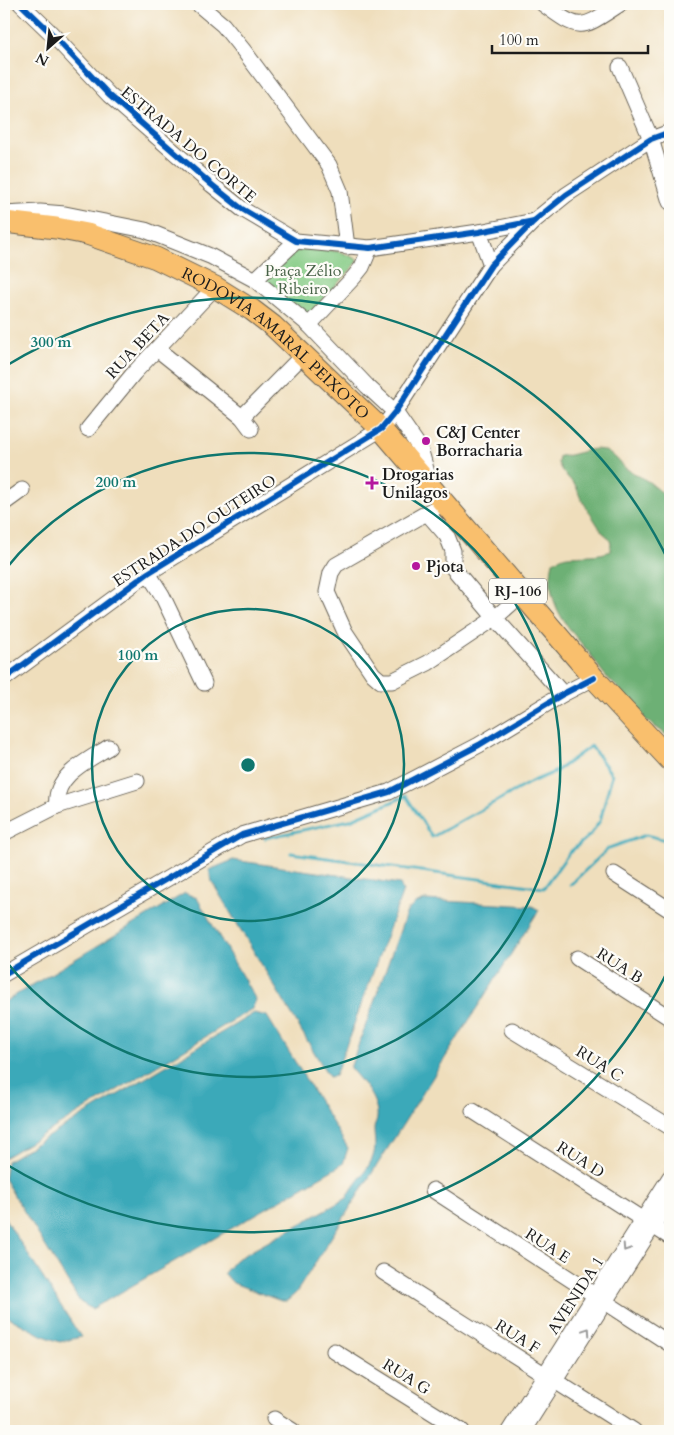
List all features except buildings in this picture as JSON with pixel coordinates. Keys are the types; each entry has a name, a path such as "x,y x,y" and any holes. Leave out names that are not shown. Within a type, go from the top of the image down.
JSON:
{"highway":[{"name":"RODOVIA AMARAL PEIXOTO","path":"4,222 56,228 108,240 156,258 215,287 266,321 304,354 381,429 434,501 670,760"}],"street":[{"name":"ESTRADA DO CORTE","path":"21,4 109,95 212,185 242,209 296,241 370,248 480,232 534,221 566,195 652,140 670,132"},
{"path":"198,4 223,25 329,165 340,191 347,247"},
{"path":"543,4 571,24 582,25 620,4"},
{"path":"620,67 652,140 670,202"},
{"path":"4,214 40,212 65,214 146,230 210,256 255,280 308,325 395,412 420,448 434,501 453,551 453,568 563,694"},
{"name":"ESTRADA DO OUTEIRO","path":"4,679 148,573 381,429 395,412 491,265 534,221"},
{"path":"480,232 491,265"},
{"path":"255,280 296,241"},
{"path":"308,325 354,278 362,267 370,248"},
{"name":"RUA BETA","path":"88,429 110,400 215,287"},
{"path":"157,349 242,417 251,429"},
{"path":"242,417 304,354"},
{"path":"4,503 22,490"},
{"path":"434,501 336,565 331,573 327,592 345,632 373,674 381,681 392,681 428,662 495,618 521,595"},
{"path":"148,573 162,595 204,683"},
{"path":"4,974 242,835 389,792 479,745 563,694 594,678"},
{"path":"57,806 57,792 66,777 108,747"},
{"path":"4,832 57,806 137,781"},
{"path":"614,874 670,910"},
{"name":"RUA B","path":"577,958 670,1018"},
{"name":"RUA C","path":"512,1030 670,1127"},
{"name":"RUA D","path":"473,1111 670,1237"},
{"name":"AVENIDA 1","path":"649,1224 670,1177"},
{"name":"RUA E","path":"433,1190 670,1344"},
{"name":"AVENIDA 1","path":"509,1431 550,1377 649,1224 670,1199"},
{"name":"RUA F","path":"383,1272 634,1431"},
{"name":"RUA G","path":"334,1351 462,1431"},
{"name":"AVENIDA 1","path":"523,1431 550,1377"},
{"path":"274,1419 293,1431"}],"green space":[{"name":"Praça Zélio Ribeiro","path":"312,248 341,252 357,259 356,264 306,317 267,285 265,276 290,253"},
{"path":"596,449 604,450 616,458 625,468 649,482 670,499 670,738 632,708 571,631 554,600 551,588 553,562 566,556 596,555 610,551 611,543 608,537 602,532 580,497 576,486 562,471 558,463 559,456"}],"water":[{"path":"233,860 400,884 403,891 335,1076 329,1077 212,882 209,870"},
{"path":"185,893 197,898 256,1000 252,1009 4,1158 4,1002"},
{"path":"425,900 532,906 539,910 296,1293 287,1301 281,1301 233,1283 224,1273 235,1260 347,1198 372,1159 377,1111 368,1091 350,1068 407,911 415,904"},
{"path":"254,1013 267,1016 348,1148 343,1164 92,1309 80,1302 4,1179 7,1161"},
{"path":"4,1217 81,1337 60,1342 41,1335 4,1315"}],"waterway":[{"path":"265,838 350,820 406,796 432,837 531,782 555,772 591,746 612,775 600,821 590,835 569,853 544,888 291,853"},
{"path":"570,885 609,848 646,835 666,840 670,836"}],"cycle path":[{"path":"21,4 109,95 212,185 242,209 296,241 370,248 479,232 534,221 566,195 651,139 670,132"},
{"path":"4,679 148,573 381,429 395,412 491,265 534,221"},
{"path":"4,974 242,835 389,792 479,745 563,694 594,678"}],"place":[{"name":"C&J Center Borracharia","path":"426,441"},
{"name":"Drogarias Unilagos","path":"372,483"},
{"name":"Pjota","path":"416,566"}]}
